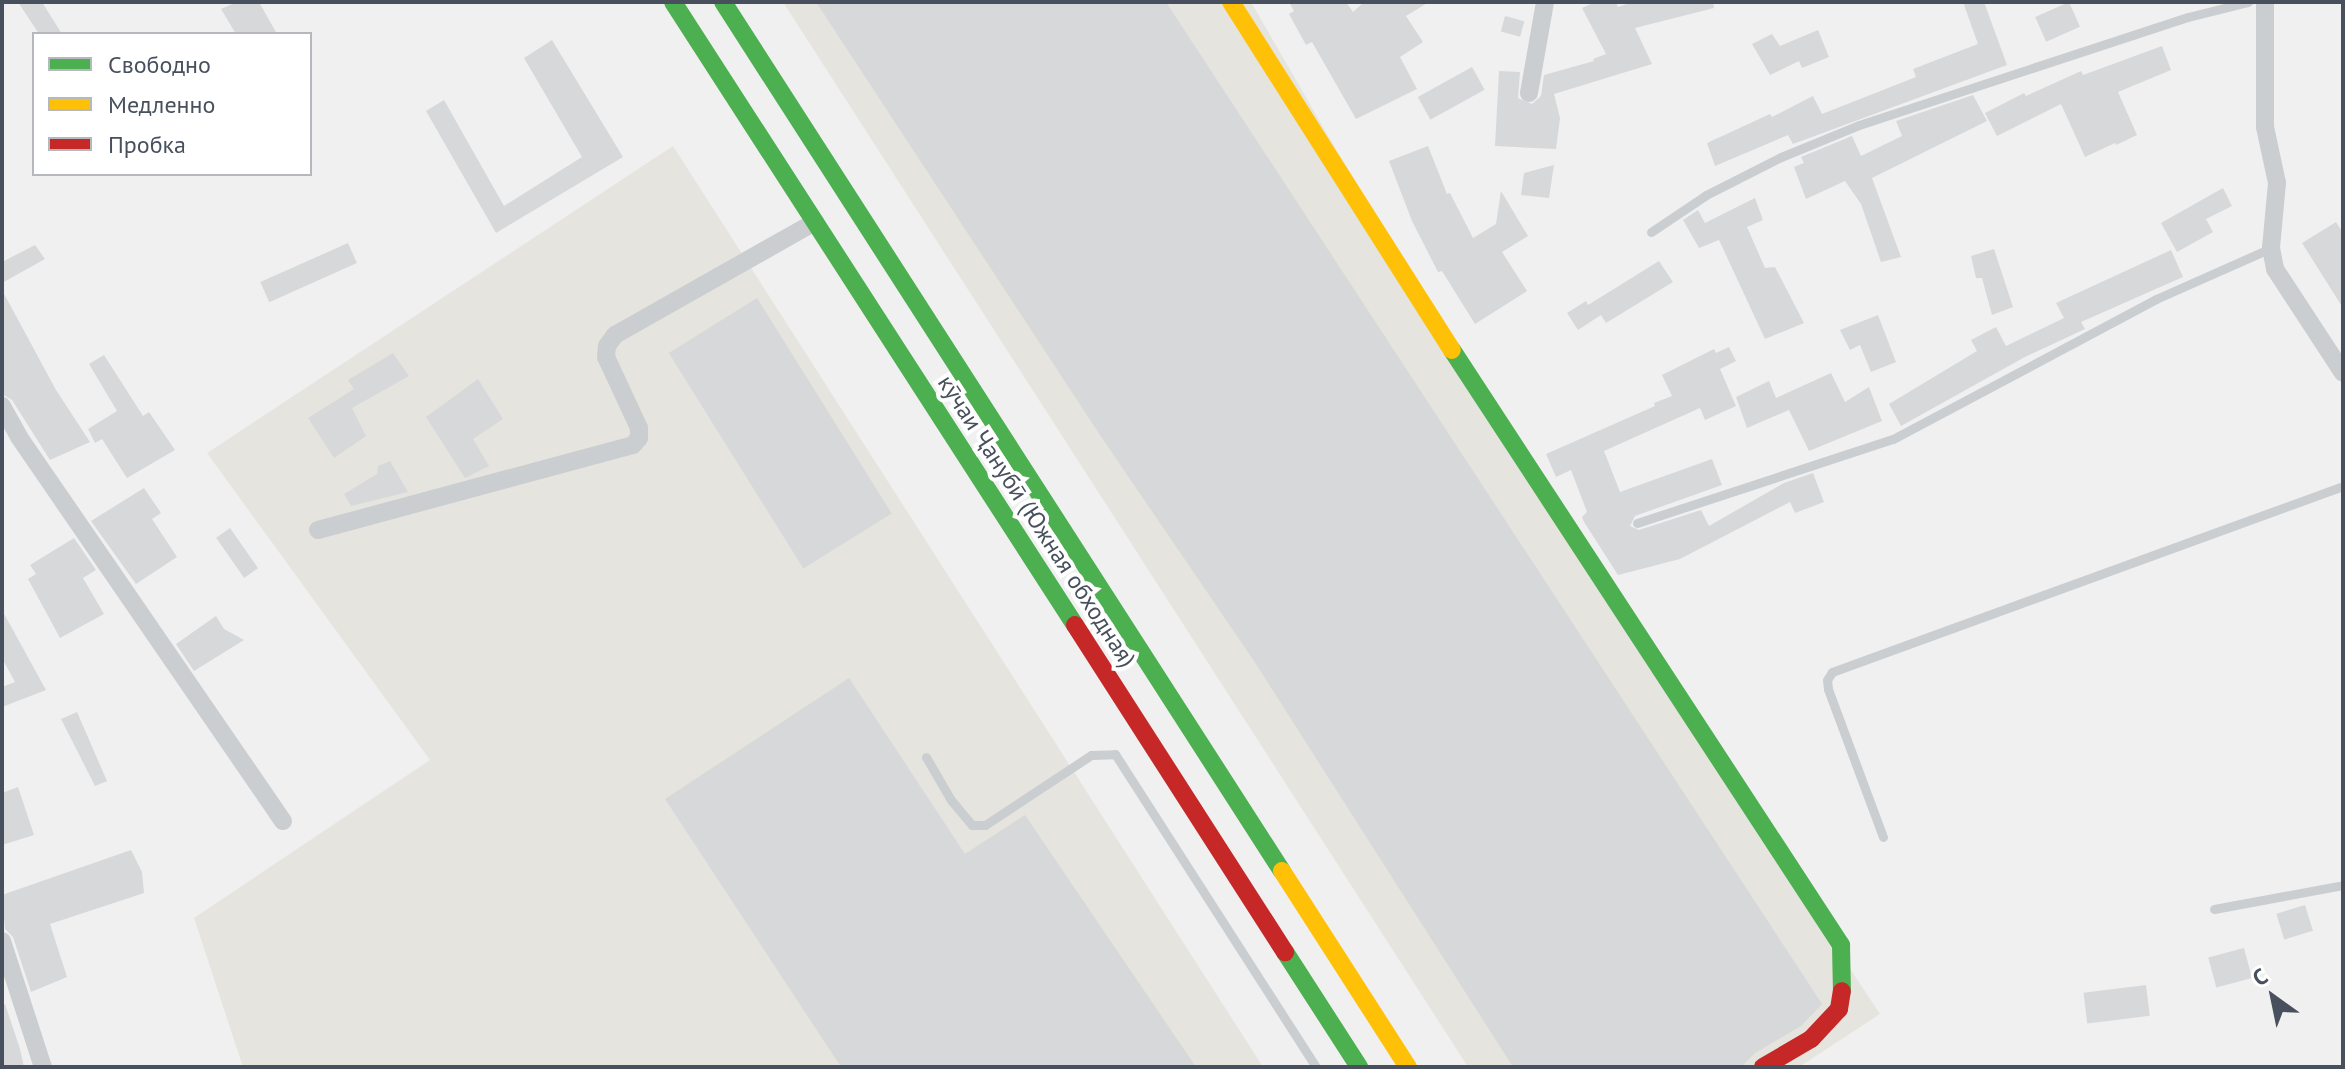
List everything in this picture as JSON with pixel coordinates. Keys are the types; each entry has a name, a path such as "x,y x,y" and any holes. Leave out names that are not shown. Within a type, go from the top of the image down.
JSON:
{"main road":[{"name":"кӯчаи Ҷанубӣ (Южная обходная)","path":"673,2 1359,1067"},
{"name":"кӯчаи Ҷанубӣ (Южная обходная)","path":"723,2 1408,1067"},
{"path":"1231,2 1361,210 1841,945 1843,986 1839,1009 1811,1039 1763,1067"}],"street":[{"path":"1529,93 1545,2"},
{"path":"2265,2 2265,127 2277,183 2271,248 2275,269 2343,373"},
{"path":"318,530 633,445 639,438 639,428 606,357 607,346 615,335 815,222"},
{"path":"2,406 19,437 283,821"},
{"path":"2,941 43,1067"}],"lane":[{"path":"1651,232 1706,195 1781,157 1859,125 2188,17 2248,2"},
{"path":"1637,523 1893,439 2156,299 2271,248"},
{"path":"1883,837 1828,689 1827,680 1832,672 2343,486"},
{"path":"926,757 951,800 972,825 985,825 1091,755 1115,754 1316,1067"},
{"path":"2214,909 2343,885"}],"shaded area":[{"path":"783,2 1251,2 1334,146 1732,791 1880,1014 1799,1067 1468,1067"},
{"path":"673,146 1263,1067 243,1067 194,918 430,760 207,453"}],"building":[{"path":"18,2 42,2 61,32 38,32"},
{"path":"237,2 259,2 276,32 235,32 221,9"},
{"path":"816,2 1166,2 1822,1004 1801,1026 1755,1053 1741,1067 1513,1067 1254,661 1102,438"},
{"path":"1289,2 1346,2 1353,12 1364,2 1429,2 1406,16 1423,42 1400,57 1417,89 1356,119 1312,42 1306,45 1289,14 1294,11"},
{"path":"1595,2 1616,2 1618,7 1633,2 1713,2 1714,8 1635,28 1652,64 1554,94 1560,118 1556,149 1495,146 1499,71 1520,72 1518,98 1532,104 1541,96 1544,75 1594,61 1606,54 1582,8"},
{"path":"1963,2 1984,2 2007,65 1793,144 1788,135 1715,166 1707,143 1770,114 1772,117 1813,96 1822,114 1916,77 1913,69 1978,44"},
{"path":"2069,2 2080,27 2046,42 2035,17"},
{"path":"1505,16 1524,21 1520,37 1501,31"},
{"path":"1818,30 1829,57 1802,68 1799,61 1770,75 1752,44 1772,34 1780,46"},
{"path":"552,40 623,157 496,233 426,111 444,100 504,206 582,157 524,58"},
{"path":"2162,46 2171,70 2118,92 2137,135 2085,157 2061,104 1997,136 1985,113 2024,93 2026,96 2081,71 2083,75"},
{"path":"1472,67 1485,90 1430,120 1418,97"},
{"path":"1973,95 1987,121 1872,178 1901,257 1881,262 1861,204 1845,181 1806,199 1794,167 1804,163 1801,157 1852,136 1861,156 1902,136 1896,121"},
{"path":"1428,146 1447,194 1450,193 1473,238 1496,224 1501,191 1528,236 1502,252 1527,291 1475,324 1442,271 1438,272 1412,221 1389,161"},
{"path":"1554,165 1549,198 1521,195 1524,173"},
{"path":"2223,188 2232,206 2206,219 2213,232 2177,252 2161,223"},
{"path":"1755,198 1763,220 1747,227 1765,268 1775,267 1804,323 1765,339 1719,240 1699,248 1683,220 1698,210 1705,223"},
{"path":"2336,222 2343,233 2343,308 2302,243"},
{"path":"348,243 357,263 269,302 260,282"},
{"path":"35,245 45,259 2,283 2,262"},
{"path":"1994,249 2013,307 1992,315 1982,278 1976,278 1971,256"},
{"path":"2171,250 2183,277 2081,322 2085,329 2023,358 1901,426 1889,404 1977,351 1971,340 1996,327 2006,346 2064,318 2056,303"},
{"path":"1659,261 1673,282 1606,323 1601,315 1578,330 1567,313 1586,301 1588,305"},
{"path":"2,290 56,390 90,442 50,460 12,400 2,394"},
{"path":"757,298 892,513 803,569 669,353"},
{"path":"1878,315 1896,362 1871,372 1860,345 1850,350 1840,330"},
{"path":"1729,347 1736,361 1720,369 1736,406 1705,420 1700,408 1604,451 1620,492 1712,459 1722,485 1635,516 1630,526 1639,530 1701,510 1709,526 1784,483 1813,473 1824,502 1795,513 1790,502 1680,559 1618,575 1584,522 1582,517 1587,512 1571,470 1556,477 1546,454 1655,406 1654,403 1672,396 1662,375 1714,349 1716,353"},
{"path":"393,353 409,376 352,408 366,436 334,458 308,418 354,389 348,380"},
{"path":"104,355 143,416 149,412 175,450 127,478 102,439 95,443 88,429 117,411 89,364"},
{"path":"1831,373 1845,402 1869,387 1882,421 1809,451 1789,410 1747,428 1736,397 1769,381 1776,398"},
{"path":"478,379 503,419 473,439 489,466 465,478 426,417"},
{"path":"390,461 408,492 351,506 344,494 377,474 378,466"},
{"path":"144,488 161,513 152,519 177,557 136,584 91,521"},
{"path":"230,528 258,568 244,578 216,538"},
{"path":"74,538 96,570 83,578 104,614 60,638 28,579 36,574 30,565"},
{"path":"2,610 46,690 2,707 2,687 15,682 2,658"},
{"path":"216,616 224,629 244,640 194,671 176,644"},
{"path":"849,678 965,854 1025,815 1196,1067 841,1067 665,799"},
{"path":"77,712 107,781 95,786 61,719"},
{"path":"18,787 34,835 2,845 2,793"},
{"path":"131,850 142,872 144,893 50,924 67,977 31,992 13,937 5,929 2,895"},
{"path":"2305,905 2313,931 2284,940 2276,914"},
{"path":"2244,948 2252,978 2216,988 2208,958"},
{"path":"2146,985 2150,1016 2087,1023 2083,993"},
{"path":"5,1004 24,1067 2,1067 2,1005"}],"traffic: fast":[{"path":"673,2 1075,625"},
{"path":"723,2 1282,871"},
{"path":"1452,350 1841,945 1842,991"},
{"path":"1285,952 1359,1067"}],"traffic: slow":[{"path":"1231,2 1452,350"},
{"path":"1282,871 1408,1067"}],"traffic: jam":[{"path":"1075,625 1285,952"},
{"path":"1763,1067 1811,1039 1839,1009 1842,991"}]}
